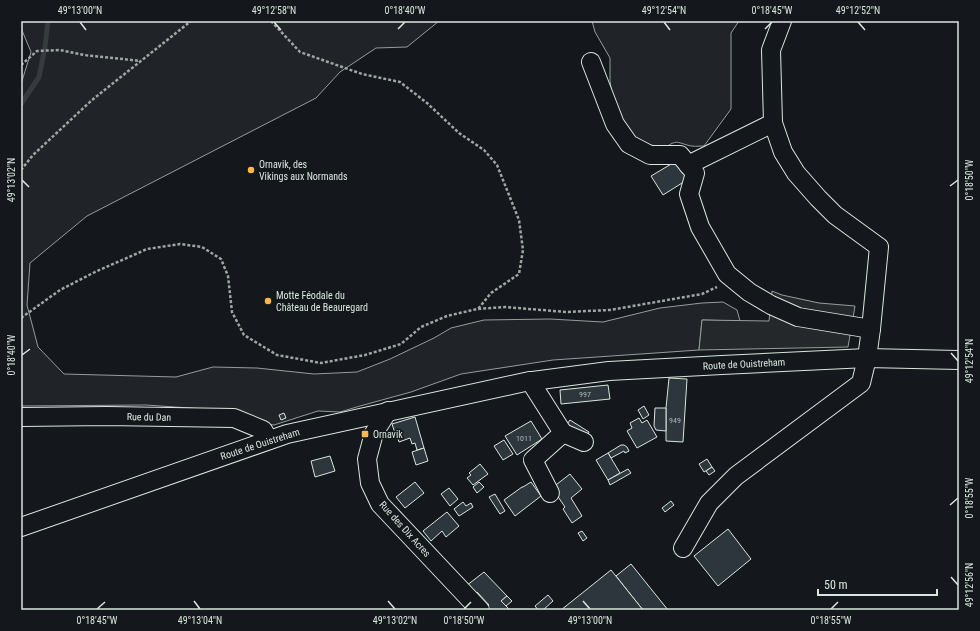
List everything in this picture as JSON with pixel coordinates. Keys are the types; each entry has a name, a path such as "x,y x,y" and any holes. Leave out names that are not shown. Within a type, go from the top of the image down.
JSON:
{"street":[{"path":"683,548 709,503 736,476 861,383 867,358 879,247 835,215 801,178 783,152 773,123 771,50 782,21"},
{"path":"591,62 615,124 628,144 650,155 680,155 695,173 688,194 700,227 727,274 749,292 771,305 798,317 871,329"},
{"path":"688,165 773,123"},
{"name":"Route de Ouistreham","path":"21,527 287,434 530,381 609,371 722,364 867,358 959,360"},
{"path":"530,381 563,433 584,442"},
{"name":"Rue des Dix Acres","path":"388,412 374,433 368,459 370,483 380,504 480,610"},
{"name":"Rue du Dan","path":"21,417 107,416 234,418 263,430 269,440"},
{"path":"550,493 533,460 563,433"}],"path":[{"path":"21,170 33,155 87,105 191,21"},
{"path":"271,21 300,52 362,74 400,82 427,103 460,133 484,150 497,166 519,220 523,250 518,274 491,293 477,309"},
{"path":"21,65 37,51 60,50 84,55 141,61"},
{"path":"21,318 60,290 95,272 147,249 180,244 202,247 221,259 228,276 232,312 244,335 277,355 321,363 365,355 401,344 421,327 447,316 477,309 505,307 566,312 610,310 702,294 733,279"}],"shaded area":[{"path":"21,21 439,21 407,47 376,48 340,72 316,98 87,216 30,263 27,305 38,347 64,374 176,377 213,367 257,368 314,374 357,372 390,359 434,338 451,328 484,320 550,319 603,322 660,308 723,302 737,310 740,321 702,320 699,350 553,360 461,374 411,392 340,412 318,411 274,425 266,424 233,411 146,405 21,406 21,84 31,52 21,28"},
{"path":"592,21 739,21 731,33 731,109 704,146 691,146 676,142 666,147 642,144 637,140 626,126 618,110 612,94 610,81 610,58 595,32"},
{"path":"772,291 782,295 819,303 855,306 848,347 699,350 702,320 769,321"}],"building":[{"path":"678,160 690,178 663,195 651,176"},
{"path":"669,378 687,379 683,442 666,441 666,408"},
{"path":"608,385 610,399 561,404 560,390"},
{"path":"644,406 649,415 643,419 638,410"},
{"path":"655,408 666,408 666,431 656,430 654,426"},
{"path":"284,413 286,418 281,420 279,415"},
{"path":"415,417 424,448 417,450 415,443 412,444 410,438 399,442 392,424"},
{"path":"639,418 642,423 647,420 657,437 637,448 627,431 632,428 630,423"},
{"path":"570,420 589,432 586,439 565,427"},
{"path":"531,421 542,439 517,455 505,436"},
{"path":"504,440 513,454 503,460 494,446"},
{"path":"621,445 627,447 629,451 625,453 624,451 611,458 608,453"},
{"path":"424,448 428,461 416,465 412,452"},
{"path":"608,453 620,473 608,480 596,460"},
{"path":"330,456 335,471 315,477 311,461"},
{"path":"707,459 712,467 704,472 699,464"},
{"path":"480,464 488,474 473,485 467,478 471,475 469,473"},
{"path":"712,467 715,471 709,475 706,471"},
{"path":"628,469 631,473 610,485 608,480"},
{"path":"570,474 582,489 571,498 582,516 572,523 563,509 565,507 552,488"},
{"path":"415,482 424,493 405,508 396,497"},
{"path":"479,482 484,487 477,493 473,487"},
{"path":"531,482 541,496 515,516 504,500"},
{"path":"449,488 458,499 450,506 441,494"},
{"path":"495,494 505,511 500,514 489,497"},
{"path":"671,501 674,505 665,512 662,508"},
{"path":"463,502 466,506 471,503 473,507 459,516 454,509"},
{"path":"447,512 459,526 446,537 442,531 431,541 423,531"},
{"path":"728,529 751,559 718,586 694,556"},
{"path":"582,531 587,538 583,541 578,533"},
{"path":"631,564 668,610 643,610 616,576"},
{"path":"611,570 643,610 561,610"},
{"path":"484,572 507,596 501,601 510,610 484,610 489,605 477,592 474,595 466,586"},
{"path":"548,595 553,601 543,610 538,610 535,606"},
{"path":"507,596 512,601 506,606 501,601"}],"waterway":[{"path":"21,104 39,77 48,21"}],"place":[{"name":"Ornavik, des Vikings aux Normands","path":"251,170"},
{"name":"Motte Féodale du Château de Beauregard","path":"268,301"},
{"name":"Ornavik","path":"365,434"}]}
